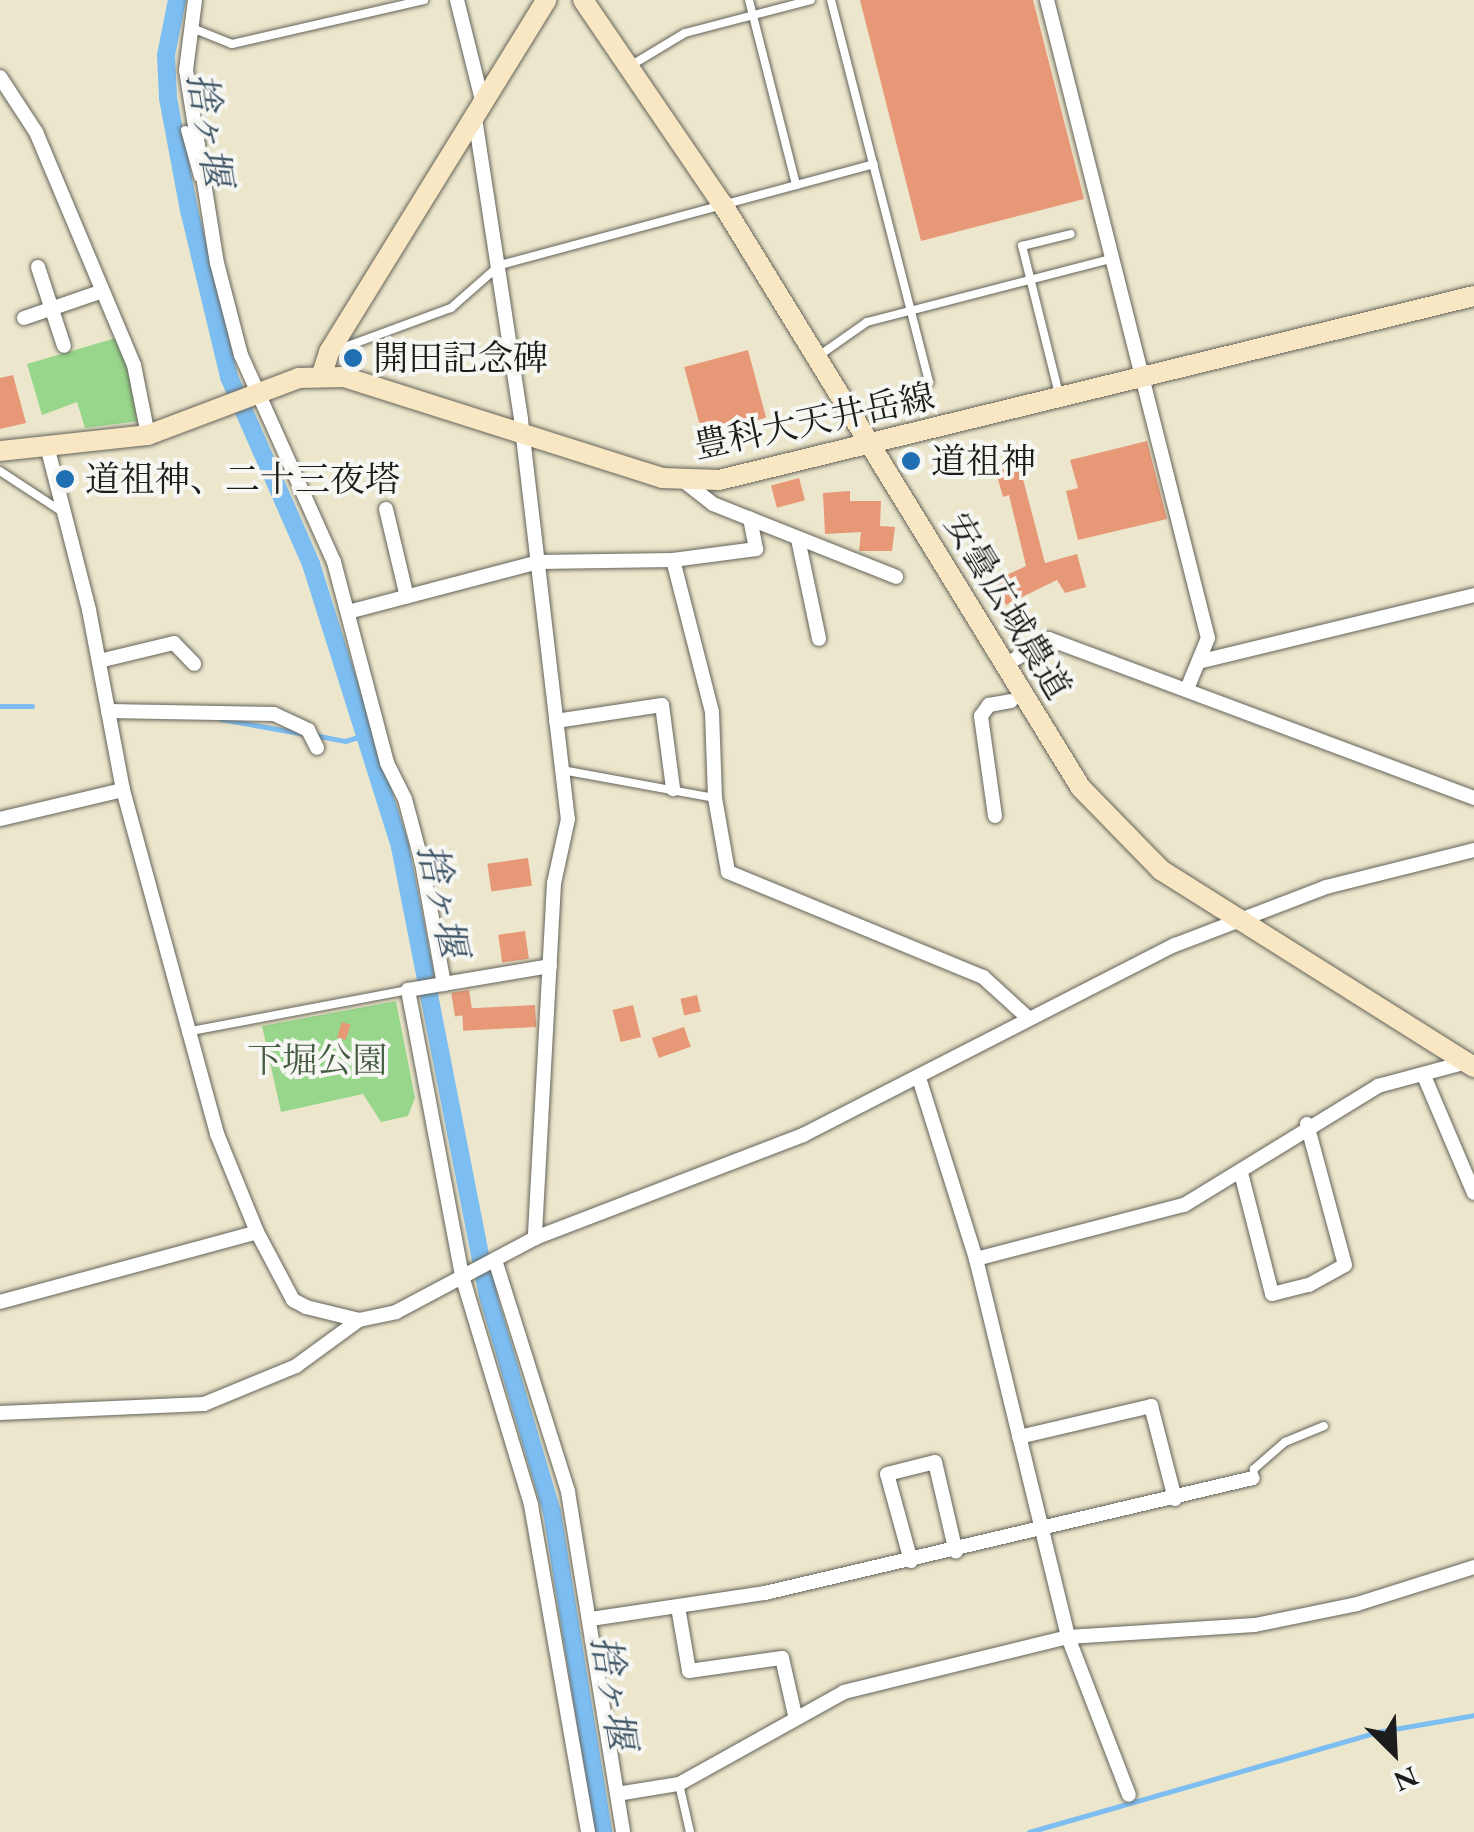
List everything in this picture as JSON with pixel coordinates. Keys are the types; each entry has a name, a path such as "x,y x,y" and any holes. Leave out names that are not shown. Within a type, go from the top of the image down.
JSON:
{"street":[{"path":"195,0 186,70 198,177 248,399 334,562 422,863 444,984"},
{"path":"456,0 479,111 500,264 568,820 554,884 535,1238"},
{"path":"321,377 329,352 546,0"},
{"name":"安曇広域農道","path":"584,0 722,205 1081,788 1161,870 1470,1065"},
{"path":"1048,0 1208,638 1188,690"},
{"path":"0,77 36,132 103,290 134,365 148,435"},
{"path":"38,267 64,346"},
{"path":"24,318 103,290"},
{"name":"豊科大天井岳線","path":"0,451 148,435 321,377 362,382 686,482 774,469 1474,296"},
{"path":"47,446 99,661 124,790 216,1134 257,1232 293,1300 359,1320"},
{"path":"686,482 713,504 896,577"},
{"path":"386,509 407,597"},
{"path":"348,612 538,562 673,560 756,549 750,519"},
{"path":"798,539 819,639"},
{"path":"673,560 712,712 715,798 728,872 983,977 1028,1017"},
{"path":"1202,661 1474,595"},
{"path":"1005,665 1050,639 1474,798"},
{"path":"99,661 174,643 194,664"},
{"path":"995,816 981,716 990,705 1011,701"},
{"path":"556,721 662,705 673,789"},
{"path":"108,711 274,714 308,730 316,748"},
{"path":"0,819 124,790"},
{"path":"0,1414 204,1404 296,1366 359,1320 396,1312 535,1238 803,1135 920,1078 1028,1017 1236,920 1326,886 1474,850"},
{"path":"550,966 411,990 465,1274 531,1505 588,1832"},
{"path":"976,1259 1184,1205 1241,1173 1307,1124 1378,1086 1470,1065"},
{"path":"1424,1076 1474,1194"},
{"path":"920,1078 976,1259 1068,1638 1130,1795"},
{"path":"1241,1173 1272,1294 1309,1284 1345,1265 1307,1124"},
{"path":"0,1302 257,1232"},
{"path":"493,1260 568,1492 622,1832"},
{"path":"1019,1437 1151,1406 1175,1500"},
{"path":"912,1561 888,1474 935,1462 956,1552"},
{"path":"591,1619 678,1607 956,1552 1253,1478"},
{"path":"618,1794 679,1784 795,1715 844,1692 1068,1638 1256,1625 1358,1604 1474,1567"},
{"path":"678,1607 689,1672 782,1658 795,1715"}],"lane":[{"path":"192,28 232,44 424,0"},
{"path":"748,0 796,185"},
{"path":"630,66 685,33 811,0"},
{"path":"830,0 929,383"},
{"path":"184,130 198,177"},
{"path":"329,352 451,308 500,264 874,164"},
{"path":"1060,399 1022,246 1071,234"},
{"path":"818,358 868,322 1111,259"},
{"path":"0,471 61,511"},
{"path":"562,770 715,798"},
{"path":"186,1032 411,990"},
{"path":"1253,1478 1254,1469 1285,1442 1324,1426"},
{"path":"679,1784 690,1832"}],"green space":[{"path":"116,338 130,368 139,421 85,428 77,402 42,415 27,364"},
{"name":"下堀公園","path":"396,1001 415,1098 408,1116 381,1122 363,1094 281,1112 262,1026"}],"building":[{"path":"860,0 1033,0 1084,199 921,241"},
{"path":"748,350 766,418 702,435 684,367"},
{"path":"13,375 26,423 0,429 0,378"},
{"path":"1147,441 1167,519 1078,540 1066,491 1078,488 1070,460"},
{"path":"1018,460 1045,563 1077,554 1086,587 1065,593 1057,580 1006,605 994,581 1026,566 1009,495 1003,497 998,479 1004,477 1001,464"},
{"path":"799,478 805,500 777,508 771,486"},
{"path":"850,491 850,501 881,501 880,526 895,527 892,551 859,551 861,532 825,534 823,493"},
{"path":"528,858 532,886 491,891 487,864"},
{"path":"525,931 529,959 502,962 498,935"},
{"path":"469,990 473,1014 455,1017 451,993"},
{"path":"697,995 701,1012 684,1015 680,999"},
{"path":"535,1005 536,1027 463,1031 462,1009"},
{"path":"633,1005 641,1037 621,1042 613,1010"},
{"path":"342,1022 351,1025 346,1040 337,1037"},
{"path":"684,1027 691,1047 659,1058 652,1038"}],"waterway":[{"name":"捨ヶ堰","path":"177,0 166,55 168,98 189,210 229,377 311,564 400,847 488,1296 552,1512 603,1832"},
{"path":"0,706 32,706"},
{"path":"221,719 304,734"},
{"path":"314,735 345,741 365,735"},
{"path":"1029,1832 1377,1732 1474,1715"}],"place":[{"name":"開田記念碑","path":"353,358"},
{"name":"道祖神","path":"911,461"},
{"name":"道祖神、二十三夜塔","path":"65,479"}]}
